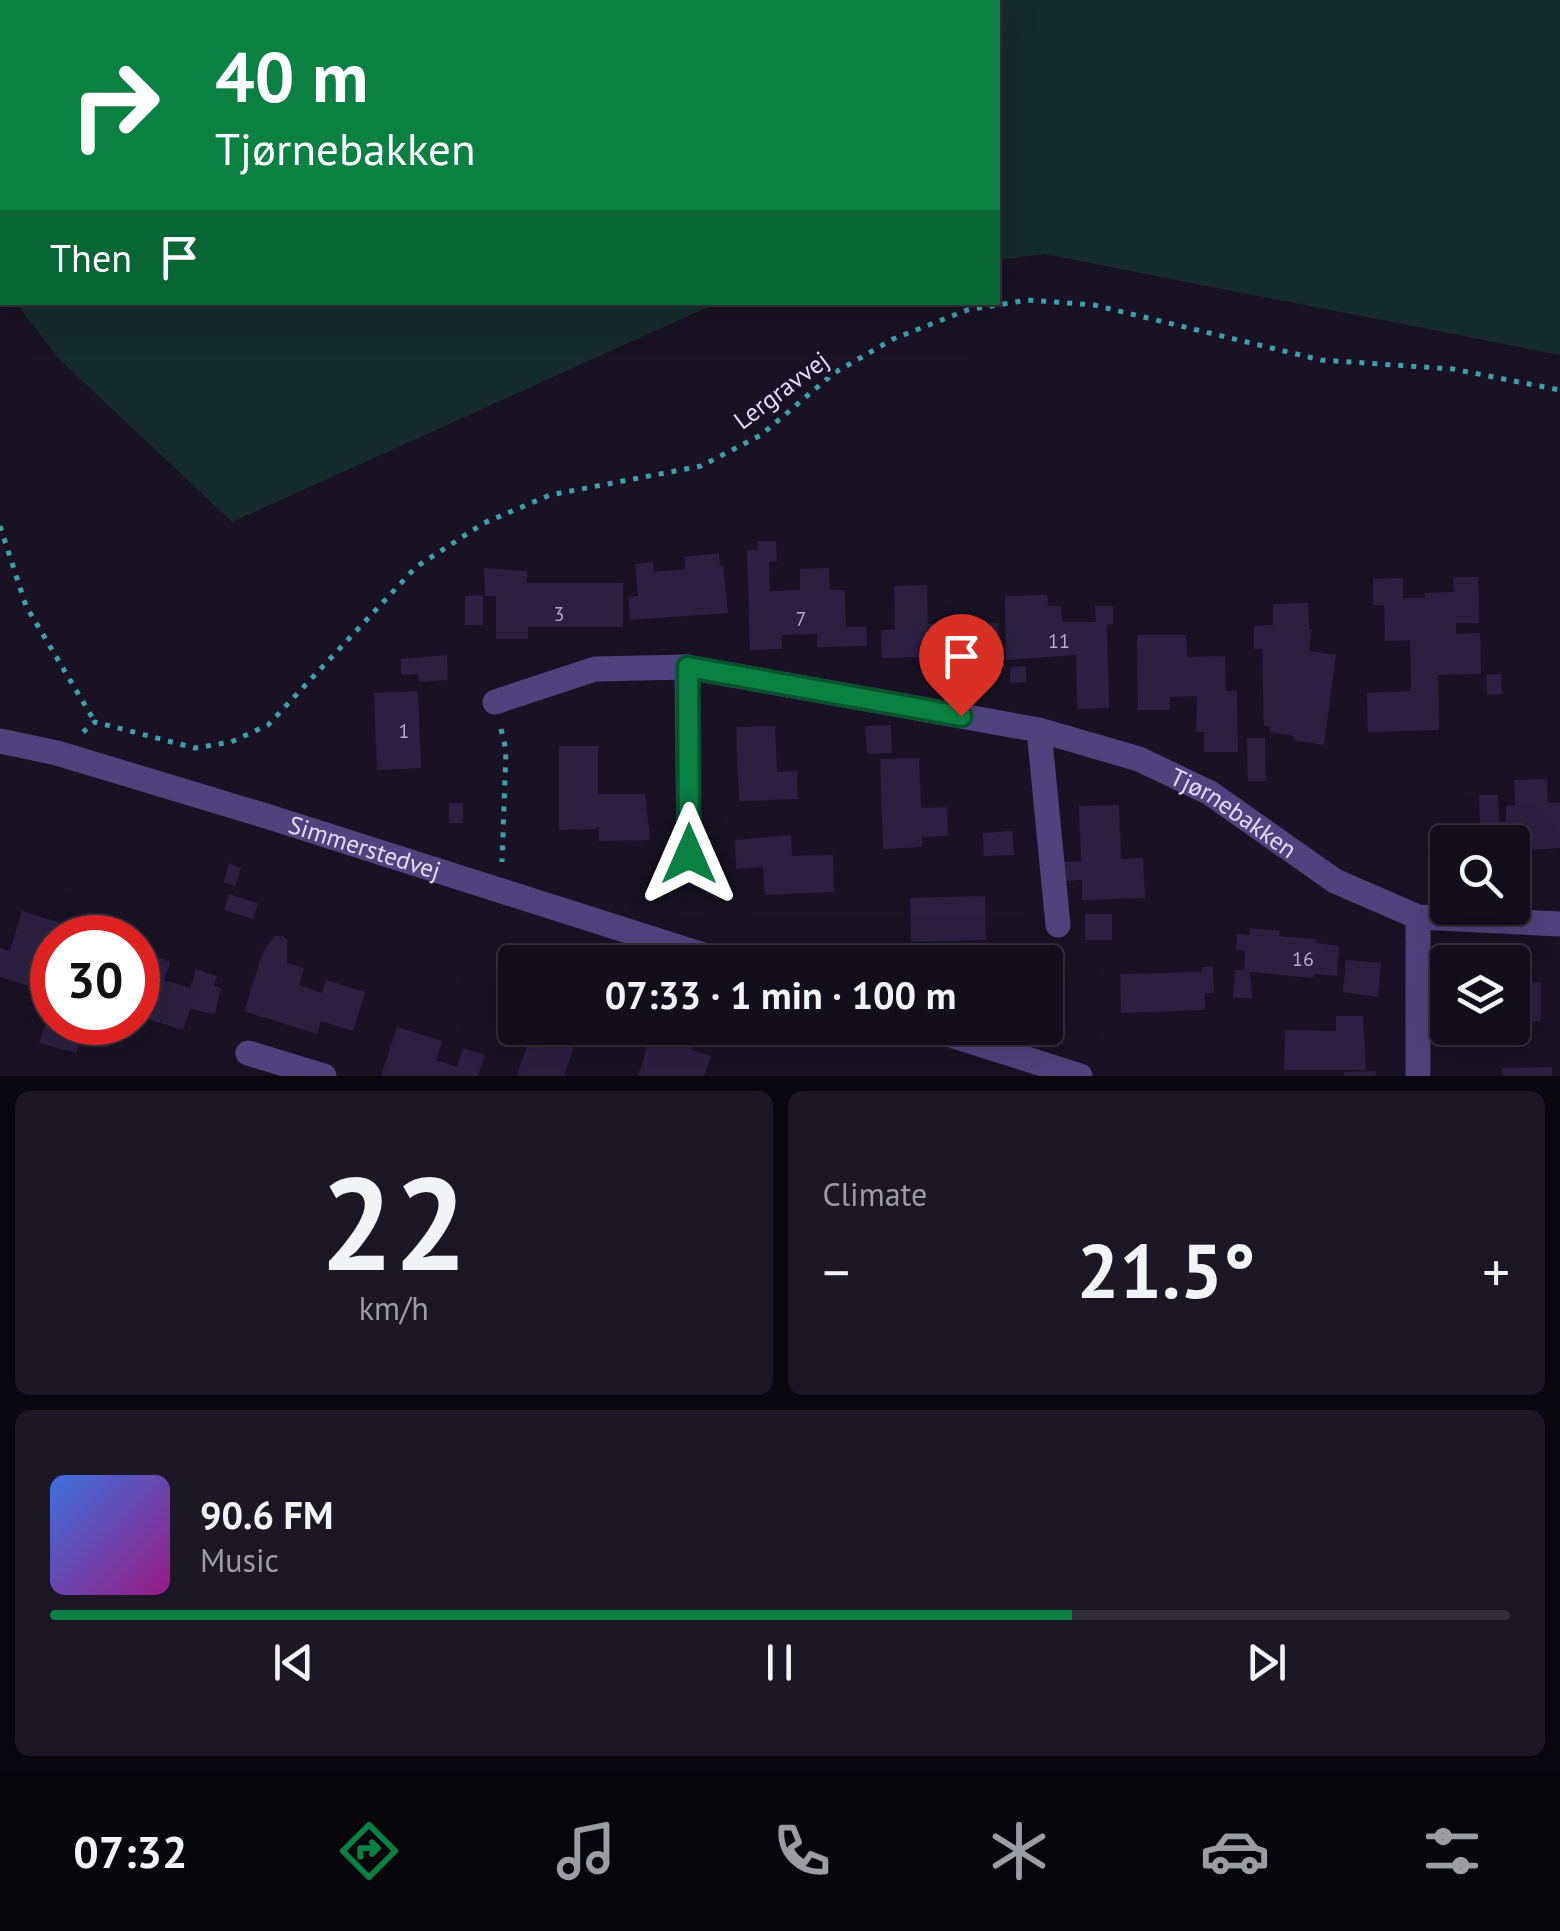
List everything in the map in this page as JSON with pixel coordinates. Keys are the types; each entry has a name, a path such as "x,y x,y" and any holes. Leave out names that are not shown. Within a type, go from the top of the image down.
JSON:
{"street":[{"name":"Tjørnebakken","path":"494,702 595,669 688,667 1039,730 1139,759 1210,792 1335,881 1418,916 1560,924"},
{"path":"688,667 689,854"},
{"path":"1039,730 1058,924"},
{"name":"Simmerstedvej","path":"0,741 57,752 671,945"},
{"path":"1418,916 1418,1076"},
{"path":"982,1045 1080,1076"},
{"path":"248,1053 289,1071 324,1076"}],"path":[{"name":"Lergravvej","path":"1000,305 1028,300 1094,305 1321,360 1452,369 1560,390"},
{"name":"Lergravvej","path":"95,722 194,748 232,742 268,725 416,567 484,522 550,495 701,466 761,435 834,372 892,338 966,310 997,305"},
{"path":"0,526 26,606 95,722 57,752"},
{"path":"494,702 506,750 504,851 497,890"}],"green space":[{"path":"1000,0 1560,0 1560,355 1044,254 1000,260"},
{"path":"18,305 713,305 232,522 59,359"}],"building":[{"path":"757,541 776,541 777,561 769,562 770,591 800,590 800,569 829,568 830,590 845,590 846,627 866,626 867,646 817,647 817,634 782,635 782,649 750,650 747,550 758,550"},
{"path":"719,553 728,613 630,620 628,597 638,596 635,564 653,562 654,572 686,569 684,557"},
{"path":"484,568 527,571 527,583 623,583 623,627 528,627 528,639 496,639 496,596 485,596"},
{"path":"1453,577 1478,577 1479,623 1456,623 1456,634 1480,633 1481,674 1438,675 1439,730 1368,732 1367,693 1411,691 1410,640 1385,641 1384,605 1373,605 1373,579 1403,578 1403,598 1425,598 1424,593 1454,592"},
{"path":"927,585 928,624 998,623 998,655 882,658 881,630 895,629 894,586"},
{"path":"483,595 483,625 465,625 465,596"},
{"path":"1047,595 1048,606 1061,606 1062,622 1096,622 1095,606 1113,606 1113,624 1107,625 1109,708 1077,709 1076,655 1006,660 1005,596"},
{"path":"1308,603 1312,629 1309,651 1336,655 1324,745 1293,740 1294,736 1270,732 1271,726 1264,726 1262,649 1254,649 1254,626 1273,625 1273,604"},
{"path":"1137,635 1186,635 1187,657 1225,656 1226,691 1237,691 1238,752 1204,752 1204,732 1196,732 1197,696 1170,697 1170,710 1138,710"},
{"path":"447,655 448,680 419,682 418,674 401,675 401,659"},
{"path":"1026,666 1026,682 1010,683 1010,667"},
{"path":"1501,674 1502,694 1487,695 1486,675"},
{"path":"418,691 421,768 377,770 374,693"},
{"path":"891,725 892,753 867,754 865,726"},
{"path":"775,726 777,772 797,771 798,799 739,801 736,727"},
{"path":"1247,738 1265,738 1266,781 1248,781"},
{"path":"559,746 598,746 598,794 645,794 650,840 599,841 599,826 559,830"},
{"path":"919,758 921,808 947,807 948,836 922,837 922,847 883,849 880,759"},
{"path":"1547,779 1548,803 1560,803 1560,848 1530,850 1530,825 1480,825 1479,795 1498,795 1499,822 1506,822 1506,806 1515,805 1514,780"},
{"path":"449,803 463,803 463,823 449,823"},
{"path":"1119,805 1121,859 1143,858 1145,898 1082,900 1082,880 1064,881 1063,862 1081,861 1079,806"},
{"path":"1012,831 1014,855 984,856 983,833"},
{"path":"791,835 792,856 833,855 834,892 765,895 763,867 736,869 735,840"},
{"path":"229,863 241,868 235,886 224,882"},
{"path":"229,894 258,903 253,919 224,910"},
{"path":"985,896 986,940 911,942 910,898"},
{"path":"22,911 35,915 30,915 30,986 0,977 0,948 10,951"},
{"path":"1085,914 1112,914 1112,940 1085,940"},
{"path":"1249,928 1280,931 1279,936 1317,939 1316,943 1339,946 1337,976 1314,974 1313,978 1250,972 1252,999 1233,997 1235,970 1244,970 1245,951 1236,950 1237,934 1249,935"},
{"path":"274,936 287,940 287,963 304,968 299,985 322,993 326,980 365,992 353,1031 321,1021 317,1034 244,1011 263,952"},
{"path":"160,958 170,962 164,980 190,988 196,969 217,976 214,986 221,988 215,1014 190,1009 183,1030 160,1023"},
{"path":"1346,960 1381,963 1378,997 1343,992"},
{"path":"1213,966 1214,993 1205,993 1205,1010 1121,1013 1120,974 1202,972 1202,967"},
{"path":"1530,982 1541,982 1541,1021 1530,1021"},
{"path":"1336,1016 1363,1016 1366,1070 1284,1070 1285,1030 1336,1031"},
{"path":"397,1027 442,1041 436,1060 457,1067 463,1048 485,1055 478,1076 381,1076"},
{"path":"46,1045 79,1045 76,1053"},
{"path":"527,1045 574,1045 564,1076 517,1076"},
{"path":"648,1045 693,1045 691,1050 711,1056 704,1076 638,1076"},
{"path":"1552,1067 1552,1076 1503,1076 1502,1068"},
{"path":"1375,1071 1376,1076 1344,1076 1344,1072"}],"route":[{"path":"689,854 688,667 961,716"}]}
